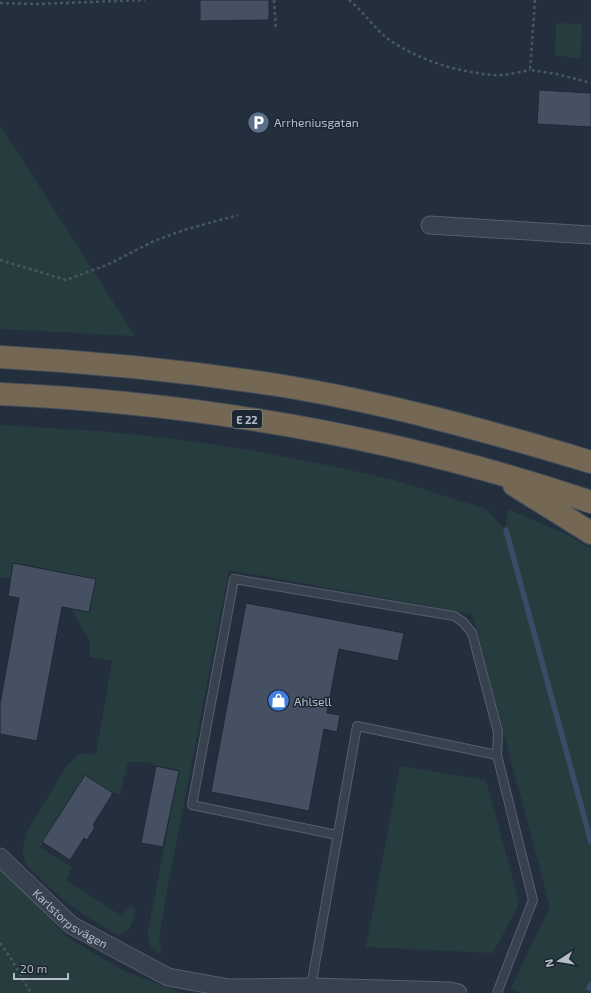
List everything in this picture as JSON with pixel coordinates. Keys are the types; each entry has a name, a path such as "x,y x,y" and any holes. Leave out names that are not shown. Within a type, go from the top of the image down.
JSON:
{"highway":[{"path":"0,357 150,368 278,386 358,401 445,421 591,462"},
{"name":"E 22","path":"0,394 59,397 148,405 267,421 365,440 491,471 591,502"},
{"path":"491,471 591,533"}],"street":[{"path":"430,225 591,235"},
{"name":"Karlstorpsvägen","path":"0,857 71,925 168,977 229,988 311,987 450,991 458,993"}],"lane":[{"path":"337,835 192,805 234,579 454,616 463,622 472,633 498,732 497,755 533,900 497,993"},
{"path":"311,987 357,726 497,755"}],"path":[{"path":"0,3 36,4 145,0"},
{"path":"274,0 276,29"},
{"path":"349,0 362,10 387,38 424,59 460,70 495,75 530,70 557,74 591,83"},
{"path":"530,70 535,0"},
{"path":"0,260 66,280 107,264 184,230 238,215"},
{"path":"0,943 10,956 31,993"}],"green space":[{"path":"556,23 582,24 581,59 555,55"},
{"path":"0,125 135,336 0,329"},
{"path":"0,425 99,431 176,439 255,451 336,467 391,479 486,509 505,530 508,509 570,536 591,549 591,993 521,993 511,988 550,907 472,614 229,570 167,891 159,938 161,946 160,954 150,945 148,931 179,770 156,766 150,762 128,762 120,794 113,793 85,775 40,847 72,867 66,880 122,916 130,906 135,909 134,918 126,931 118,935 84,915 61,898 26,865 22,851 27,831 66,767 78,755 85,753 96,755 112,661 90,657 90,641 71,609 89,612 96,579 14,563 11,579 0,577"},
{"path":"400,766 486,780 518,898 517,908 493,953 366,947"},
{"path":"0,865 67,937 124,971 182,993 0,993"}],"building":[{"path":"200,0 269,0 269,20 200,21"},
{"path":"539,90 591,93 591,127 537,124"},
{"path":"13,563 96,579 89,612 62,607 37,741 0,734 0,704 19,598 8,596"},
{"name":"Ahlsell","path":"246,603 404,633 398,661 339,649 327,713 340,715 337,732 324,729 309,811 211,792"},
{"path":"156,766 179,771 163,847 141,843"},
{"path":"85,775 113,793 93,825 95,827 87,840 84,838 70,860 42,842"}],"waterway":[{"path":"506,530 591,842"},
{"path":"589,988 591,984"}],"place":[{"name":"Arrheniusgatan","path":"259,122"},
{"name":"Ahlsell","path":"278,701"}]}
